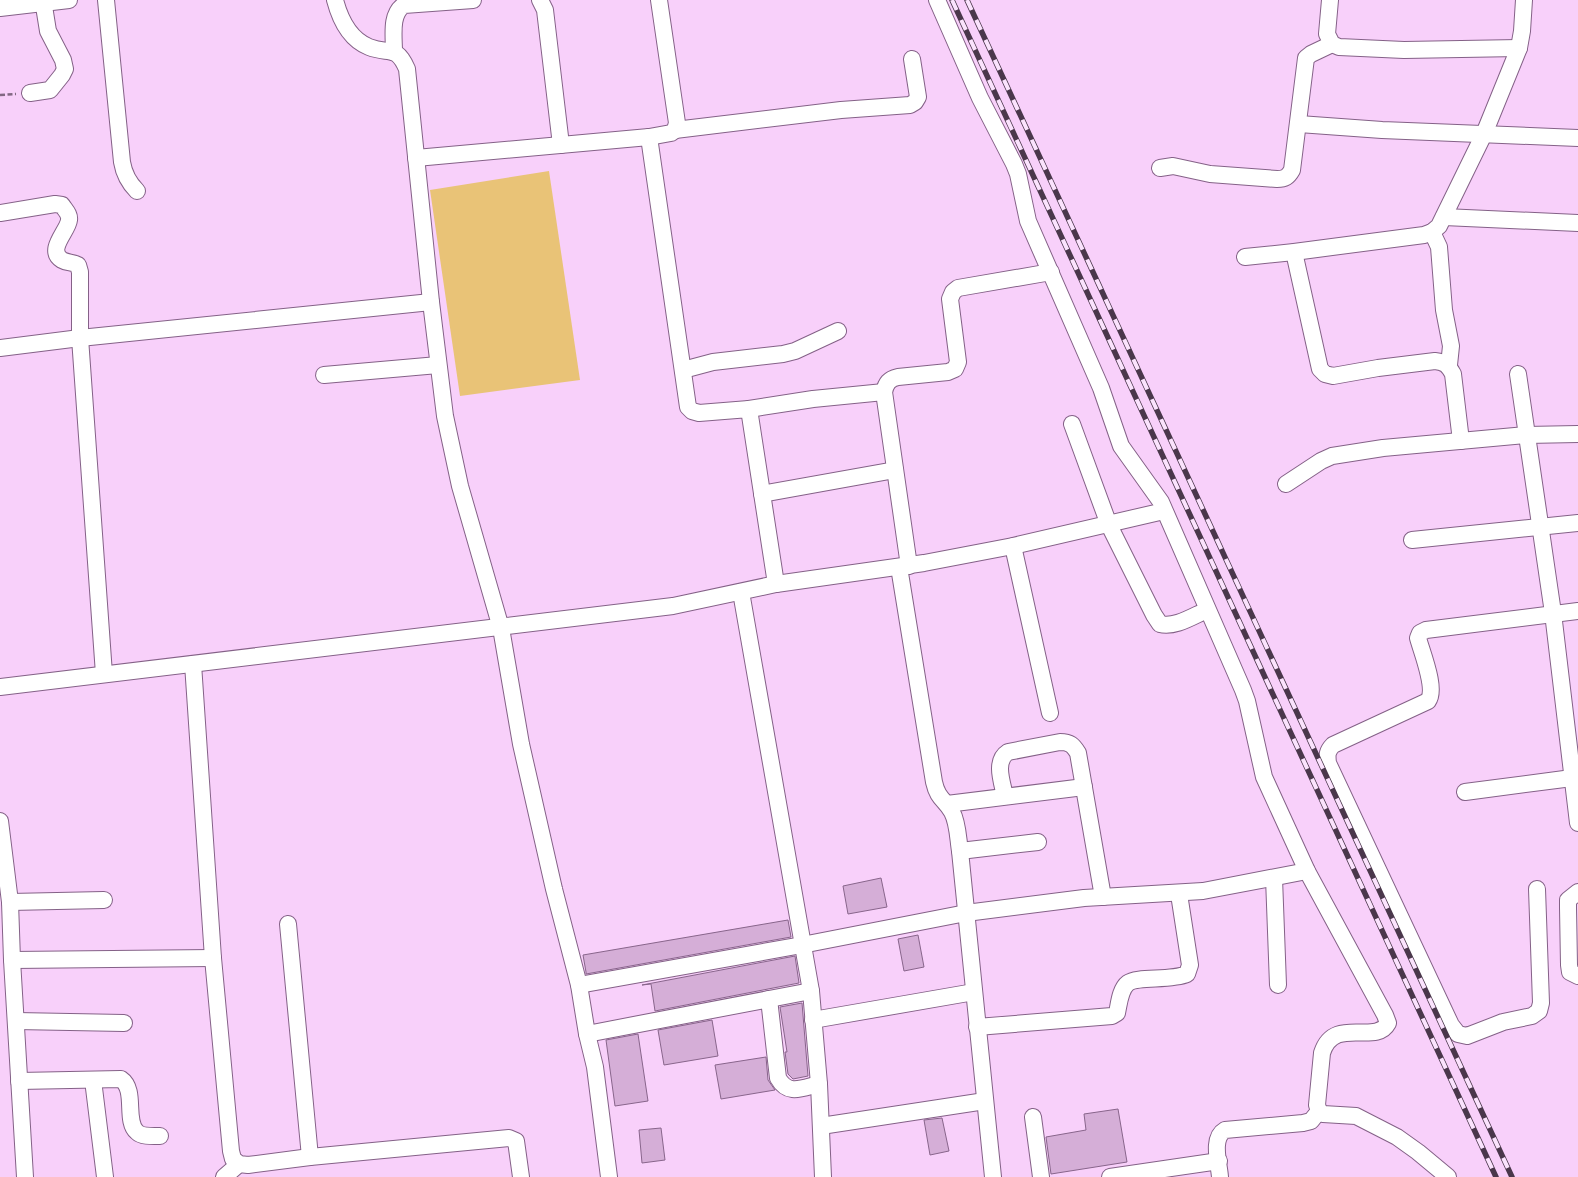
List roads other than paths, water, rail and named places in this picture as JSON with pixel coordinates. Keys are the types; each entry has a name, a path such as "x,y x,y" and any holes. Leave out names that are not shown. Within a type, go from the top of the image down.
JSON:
{"street":[{"path":"0,8 69,0"},
{"path":"106,0 122,162 128,182 137,191"},
{"path":"335,0 340,17 346,28 360,43 371,48 394,52 402,57 407,69 431,302 445,416 460,486 501,628 521,744 578,985 595,1067 609,1177"},
{"path":"394,52 395,16 398,9 404,5 473,0"},
{"path":"540,0 545,10 561,145"},
{"path":"659,0 677,123 675,130"},
{"path":"937,0 980,98 1014,164 1028,221 1101,388 1121,446 1155,493 1164,511 1247,701 1264,778 1307,871 1388,1022 1385,1028 1378,1031 1344,1033 1330,1038 1324,1045 1317,1105 1319,1111 1323,1114 1356,1116 1397,1137 1448,1177"},
{"path":"1330,0 1327,34 1332,44 1340,47 1404,50 1519,48"},
{"path":"1245,257 1424,235 1432,232 1439,226 1484,134 1519,48 1524,0"},
{"path":"30,93 50,90 65,69 63,60 48,31 44,2"},
{"path":"1160,168 1173,166 1210,174 1284,179 1289,176 1292,170 1299,124 1306,58 1332,44"},
{"path":"416,158 649,137 670,133 675,130 841,110 910,105 918,97 912,59"},
{"path":"1299,124 1578,138"},
{"path":"649,137 688,407 692,411 700,412 749,409 813,399 884,392"},
{"path":"0,213 55,204 62,206 68,213 69,220 57,243 56,249 58,256 62,260 78,265 80,272 80,338 104,674"},
{"path":"1444,217 1578,223"},
{"path":"1432,232 1440,247 1444,310 1450,346 1449,366 1453,374 1461,441"},
{"path":"1294,252 1320,369 1325,374 1332,376 1435,361 1443,362 1449,366"},
{"path":"993,1177 960,851 955,818 947,804 940,798 934,782 904,566 895,470 884,392 886,384 898,376 948,372 955,369 958,362 950,299 953,292 958,288 1051,272"},
{"path":"0,348 431,302"},
{"path":"683,370 713,362 795,351 838,331"},
{"path":"324,375 438,365"},
{"path":"1518,374 1553,613 1578,823"},
{"path":"749,409 776,584"},
{"path":"1072,424 1109,524 1160,624 1167,626 1174,624 1207,610"},
{"path":"1286,484 1332,456 1383,448 1526,435 1578,434"},
{"path":"762,494 895,470"},
{"path":"0,687 673,606 776,584 904,566 1013,546 1164,511"},
{"path":"1412,540 1578,523"},
{"path":"1013,546 1050,713"},
{"path":"741,592 810,991 819,1084 823,1177"},
{"path":"1537,889 1541,1003 1539,1011 1532,1016 1503,1022 1467,1036 1458,1034 1451,1025 1328,763 1327,755 1329,749 1334,745 1428,701 1431,697 1431,686 1418,638 1420,633 1426,630 1578,611"},
{"path":"193,664 213,958 230,1151 233,1159 239,1164"},
{"path":"1005,796 1000,767 1000,760 1003,755 1008,752 1060,742 1067,742 1073,745 1078,753 1103,897"},
{"path":"1465,792 1572,778"},
{"path":"947,804 1084,787"},
{"path":"0,821 10,902 26,1177"},
{"path":"960,851 1038,842"},
{"path":"578,985 802,945 895,925 966,913 1064,900 1179,894 1307,871"},
{"path":"1274,878 1278,985"},
{"path":"1578,892 1568,900 1573,927 1568,965 1570,972 1578,976"},
{"path":"977,1027 1112,1016 1117,1012 1122,991 1127,983 1134,980 1178,978 1186,974 1190,964 1179,894"},
{"path":"10,902 104,900"},
{"path":"288,924 310,1157"},
{"path":"12,960 213,958"},
{"path":"587,1034 810,991"},
{"path":"813,1020 974,992"},
{"path":"769,999 778,1078 782,1086 788,1090 819,1084"},
{"path":"16,1021 124,1023"},
{"path":"20,1081 121,1079 126,1082 128,1089 136,1132 144,1135 160,1136"},
{"path":"93,1080 105,1177"},
{"path":"820,1126 986,1101"},
{"path":"1110,1177 1220,1169 1217,1140 1220,1133 1225,1130 1303,1123 1311,1121 1319,1111"},
{"path":"1033,1117 1041,1177"},
{"path":"222,1177 239,1164 258,1164 310,1157 509,1138 516,1141 521,1177"}],"railway":[{"path":"952,0 1496,1177"},
{"path":"967,0 1512,1177"}]}
